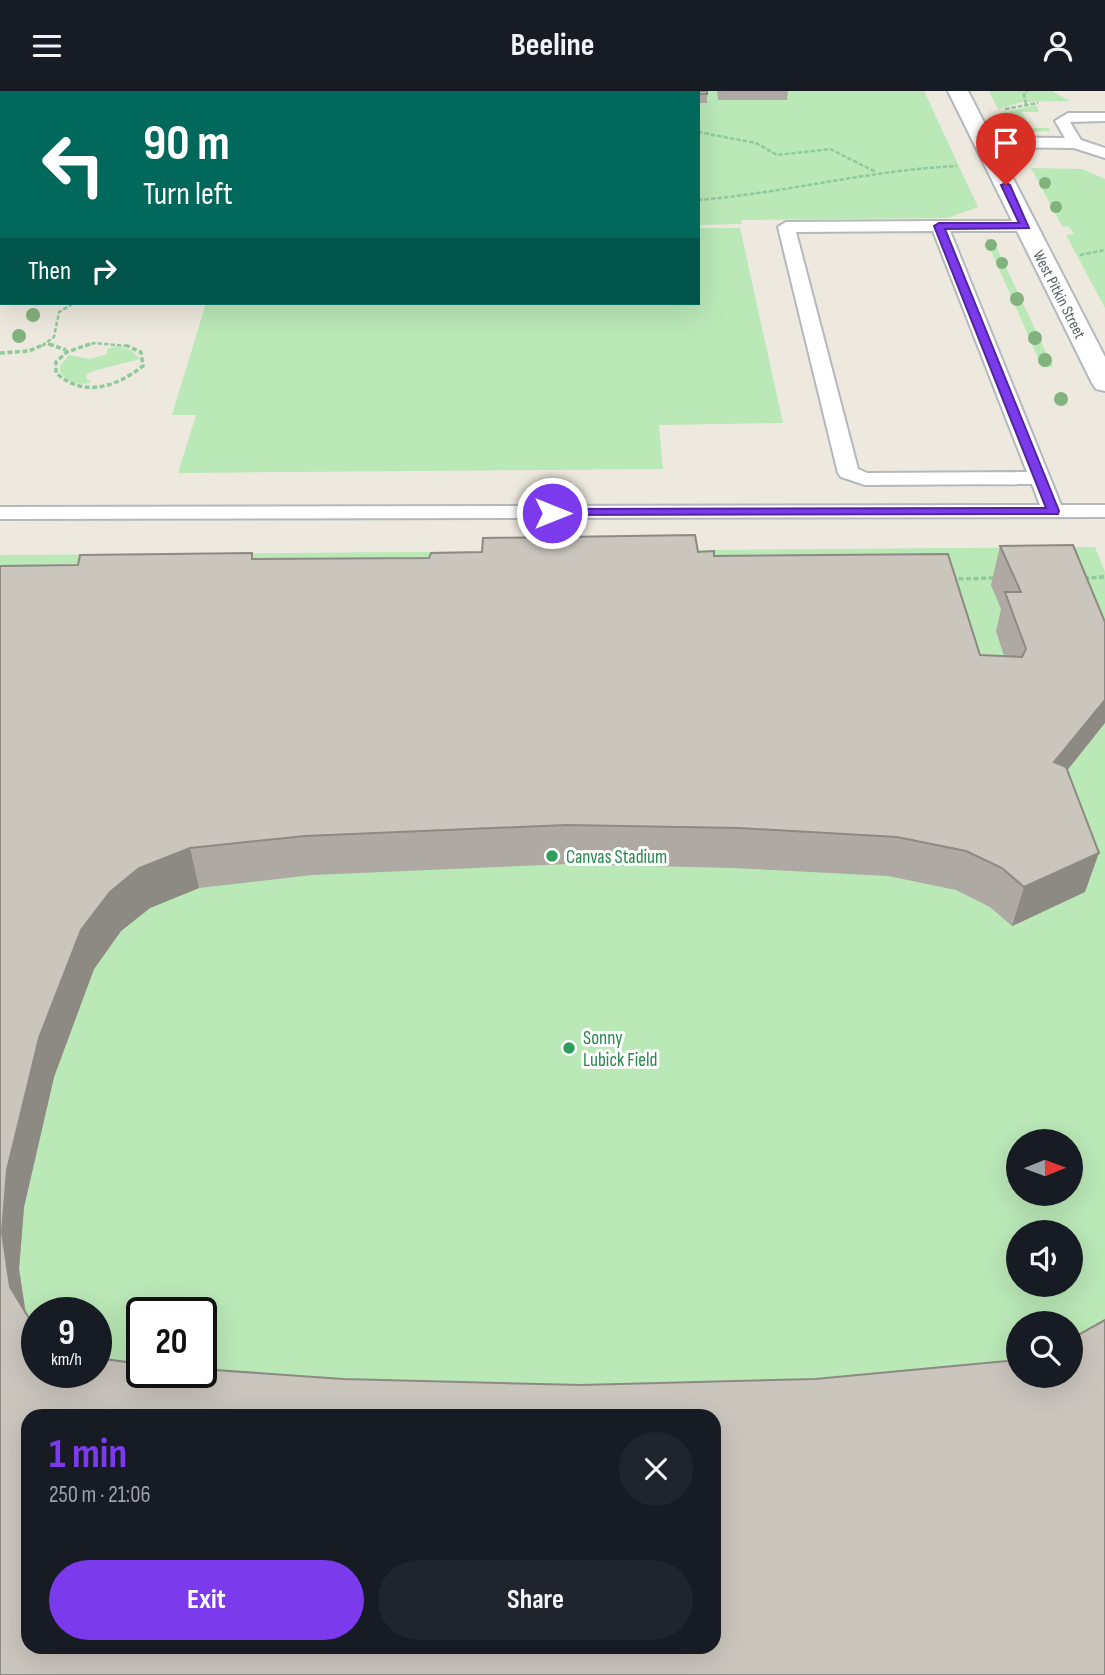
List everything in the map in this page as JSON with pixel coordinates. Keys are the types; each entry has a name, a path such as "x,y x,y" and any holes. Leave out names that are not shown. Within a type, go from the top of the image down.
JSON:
{"street":[{"name":"West Pitkin Street","path":"958,91 1105,383"}],"lane":[{"path":"1075,143 1062,121 1068,117 1105,117"},
{"path":"984,142 1075,143 1104,152"},
{"path":"939,226 1053,511"},
{"path":"1026,226 786,227 848,473 865,479 1040,478"},
{"path":"0,513 1105,511"}],"path":[{"path":"1026,104 1024,95 1027,91"},
{"path":"700,132 756,143 777,155 830,149 878,172"},
{"path":"700,200 761,195 878,172 967,166"},
{"path":"1072,256 1105,250"},
{"path":"0,353 14,353 48,344 54,337 52,320 55,313 70,305"},
{"path":"48,344 67,351 94,343 122,344 141,352 145,359 143,366 127,380 96,388 79,387 55,380 51,373 51,365 67,351"},
{"path":"1078,577 1105,577"},
{"path":"942,579 1010,578"}],"green space":[{"path":"700,91 924,91 978,207 948,218 741,220 742,224 700,225"},
{"path":"989,91 1052,91 1070,101 1022,102 998,109"},
{"path":"1036,105 1039,112 1022,112 1030,128 1049,128 1050,131 1025,132 1007,126 1002,113"},
{"path":"1031,168 1083,169 1105,179 1105,308 1066,235 1074,234 1069,227 1062,226"},
{"path":"700,228 740,228 783,423 659,425 663,469 178,473 196,415 172,415 205,305 700,305"},
{"path":"985,237 996,246 1053,367 1042,367"},
{"path":"116,346 131,350 140,359 93,371 87,374 86,378 91,382 83,384 66,378 60,372 60,366 69,355 90,359 107,354 107,349"},
{"name":"Canvas Stadium","path":"1095,547 1105,572 1105,1675 0,1675 0,555"}],"building":[{"path":"695,535 698,552 714,551 714,556 948,554 980,655 1022,657 1026,649 1005,592 1021,592 1000,546 1073,545 1105,622 1105,700 1054,762 1066,767 1099,853 1024,887 1002,868 966,851 897,837 738,828 566,825 305,836 190,848 139,868 110,892 81,930 39,1038 7,1170 2,1232 10,1287 21,1305 21,1388 112,1388 112,1360 126,1362 126,1388 217,1388 217,1370 343,1379 581,1385 815,1379 1006,1361 1006,1388 1083,1388 1083,1332 1105,1320 1105,1675 0,1675 0,566 78,565 80,555 252,553 252,559 429,558 431,553 482,552 483,538"}],"place":[{"name":"Canvas Stadium","path":"552,856"},
{"name":"Sonny Lubick Field","path":"569,1048"}],"route":[{"path":"552,513 1053,511 939,226 1026,226 1006,185"}]}
